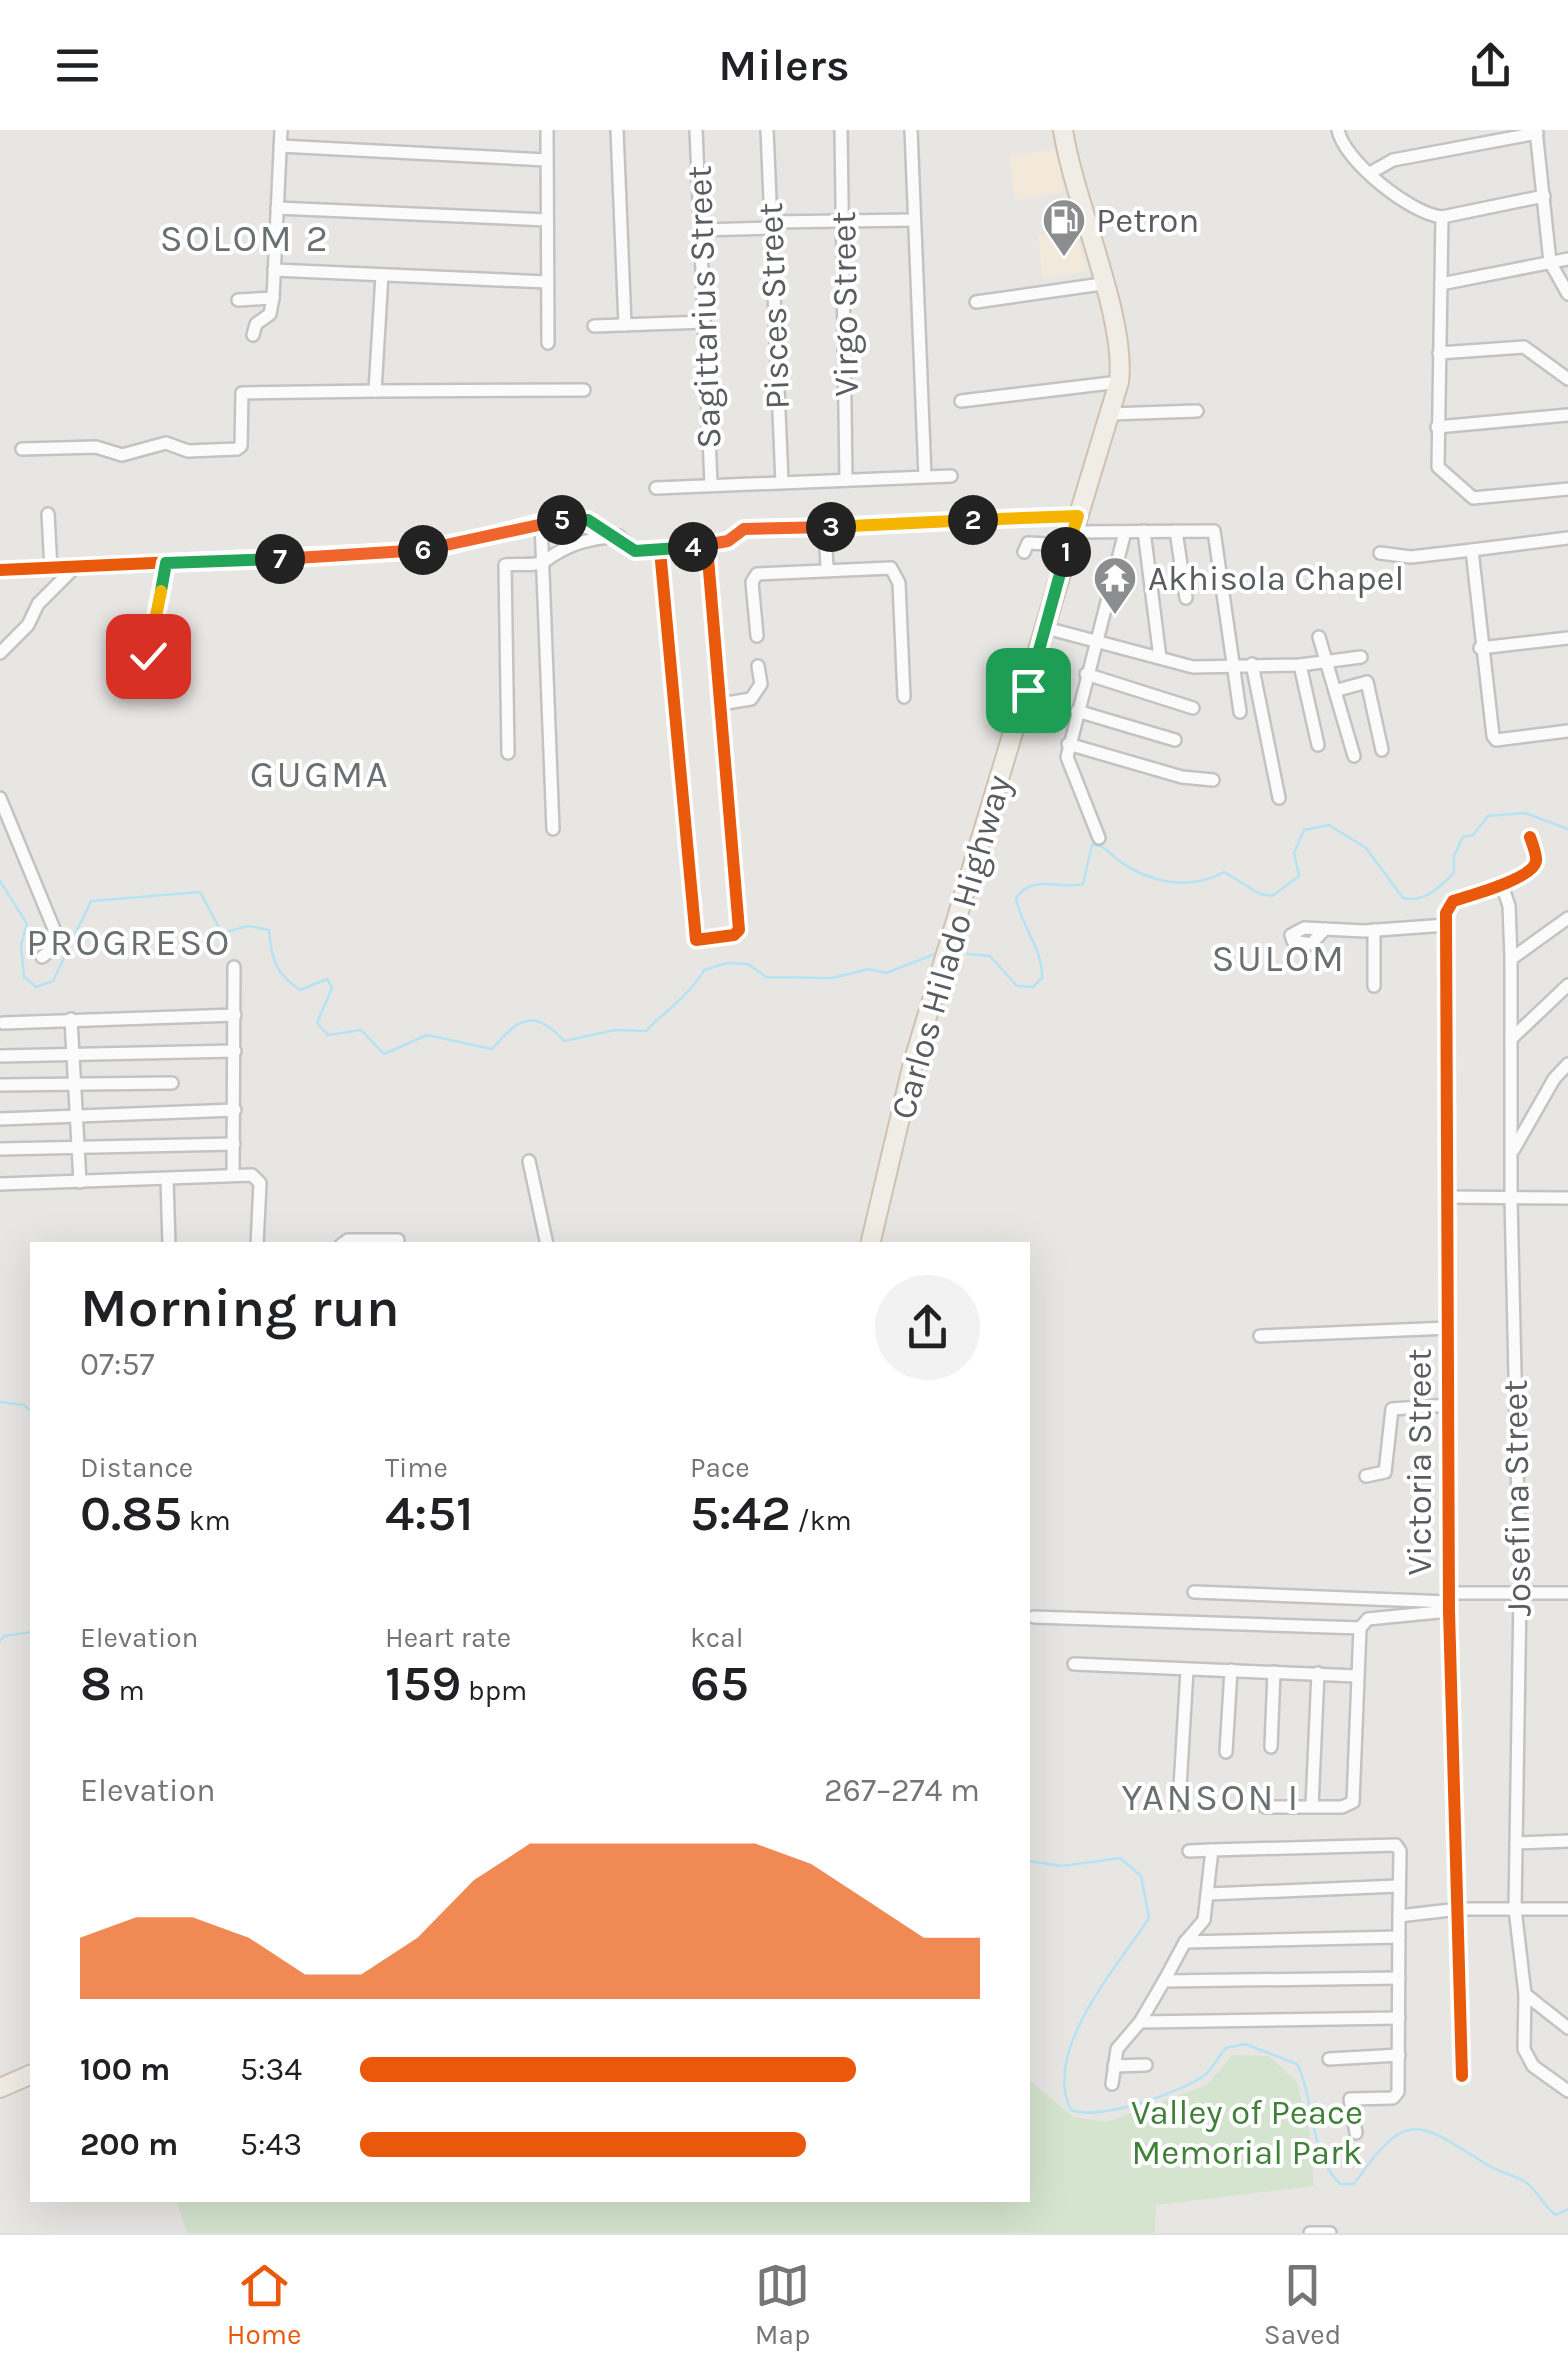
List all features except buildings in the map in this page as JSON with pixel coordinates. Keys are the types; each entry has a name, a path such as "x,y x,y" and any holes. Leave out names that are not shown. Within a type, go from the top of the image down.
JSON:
{"main road":[{"name":"Carlos Hilado Highway","path":"871,1242 913,1063 1118,382 1120,349 1064,130"},
{"path":"0,2088 30,2075"}],"street":[{"path":"253,334 256,324 270,314 273,298 281,130"},
{"path":"547,130 548,342"},
{"path":"617,130 625,326"},
{"name":"Sagittarius Street","path":"696,130 711,484"},
{"name":"Pisces Street","path":"767,130 782,482"},
{"name":"Virgo Street","path":"841,130 846,479"},
{"path":"912,130 925,476"},
{"path":"1338,130 1350,158 1427,214 1442,217 1544,196"},
{"path":"1370,173 1393,160 1536,131 1550,262 1568,294"},
{"path":"280,146 546,160"},
{"path":"277,208 546,220"},
{"path":"1442,217 1438,467 1470,497 1568,489"},
{"path":"700,230 844,220 914,220"},
{"path":"1440,284 1568,259"},
{"path":"274,270 548,282"},
{"path":"376,391 382,275"},
{"path":"976,302 1102,284"},
{"path":"238,300 273,298"},
{"path":"594,326 704,322"},
{"path":"1440,354 1524,347 1568,379"},
{"path":"961,401 1118,382"},
{"path":"22,449 96,447 122,455 166,443 188,450 236,449 242,446 242,393 584,390"},
{"path":"1110,414 1197,411"},
{"path":"1437,427 1568,415"},
{"path":"656,488 952,476"},
{"path":"48,514 51,568"},
{"path":"0,570 433,550 541,522 588,520 635,551 707,546 728,541 744,529 1215,532 1240,712"},
{"path":"541,522 553,830"},
{"path":"826,527 827,568"},
{"path":"1176,530 1186,598"},
{"path":"1024,552 1031,543 1072,531"},
{"path":"1144,531 1160,658"},
{"path":"1099,838 1068,768 1068,744 1126,532"},
{"path":"508,753 502,568 543,563 560,547 614,537"},
{"path":"1380,553 1411,557 1568,538"},
{"path":"660,550 696,940 734,936 739,930 707,546"},
{"path":"1472,550 1480,648 1496,740 1568,731"},
{"path":"148,656 166,563"},
{"path":"0,653 28,625 38,604 76,566"},
{"path":"756,636 755,576 827,568 891,568 898,574 904,697"},
{"path":"1046,628 1193,667 1300,665 1361,657"},
{"path":"1318,637 1338,690 1354,756"},
{"path":"1480,648 1568,638"},
{"path":"1252,664 1279,798"},
{"path":"1300,665 1318,744"},
{"path":"720,704 751,699 761,684 758,666"},
{"path":"1086,674 1192,708"},
{"path":"1338,690 1366,681 1382,750"},
{"path":"1077,712 1175,740"},
{"path":"1068,744 1182,777 1213,780"},
{"path":"0,798 28,876 54,929 53,948 42,957"},
{"path":"1325,929 1446,925 1447,906 1453,901 1502,885 1536,864 1530,836"},
{"name":"Josefina Street","path":"1502,885 1509,906 1511,959 1510,1199 1520,1594 1515,1909 1526,1994 1524,2049 1534,2066 1568,2091"},
{"path":"1511,959 1568,918"},
{"name":"Victoria Street","path":"1446,925 1449,1602 1462,2076"},
{"path":"1374,930 1374,986"},
{"path":"233,1175 234,967"},
{"path":"1511,1039 1568,985"},
{"path":"3,1023 235,1015"},
{"path":"71,1019 80,1182"},
{"path":"0,1056 236,1050"},
{"path":"1512,1153 1554,1079 1568,1064"},
{"path":"0,1085 172,1083"},
{"path":"0,1118 235,1110"},
{"path":"0,1149 234,1144"},
{"path":"529,1161 545,1242"},
{"path":"0,1184 258,1177 257,1242"},
{"path":"167,1178 170,1242"},
{"path":"1448,1197 1568,1198"},
{"path":"346,1242 398,1240"},
{"path":"1260,1336 1448,1328"},
{"path":"1366,1476 1385,1472 1392,1409 1449,1405"},
{"path":"1194,1592 1449,1602"},
{"path":"1264,1807 1342,1807 1356,1797 1356,1676 1360,1628 1368,1619 1449,1602 1520,1594 1568,1594"},
{"path":"1034,1617 1360,1628"},
{"path":"1074,1664 1356,1676"},
{"path":"1178,1804 1187,1670"},
{"path":"1226,1752 1230,1670"},
{"path":"1271,1747 1274,1672"},
{"path":"1312,1806 1318,1674"},
{"path":"1516,1843 1568,1841"},
{"path":"1190,1851 1396,1845 1400,1852 1397,2095 1353,2097 1348,2103 1356,2133"},
{"path":"1112,2084 1118,2049 1140,2022 1185,1942 1204,1920 1212,1850"},
{"path":"1209,1894 1398,1886"},
{"path":"1398,1916 1460,1910 1568,1909"},
{"path":"1185,1942 1399,1937"},
{"path":"1164,1981 1399,1978"},
{"path":"1526,1994 1568,2028"},
{"path":"1140,2022 1398,2018"},
{"path":"1329,2059 1400,2055"},
{"path":"1114,2066 1146,2065"},
{"path":"1310,2233 1330,2233"}],"shaded area":[{"path":"1057,149 1063,192 1015,200 1009,156"},
{"path":"1075,230 1087,271 1043,278 1038,235"}],"green space":[{"name":"Valley of Peace Memorial Park","path":"1232,2055 1269,2056 1297,2082 1309,2130 1314,2186 1156,2205 1155,2233 187,2233 177,2202 1030,2202 1030,2081 1073,2117 1106,2122 1207,2085"}],"waterway":[{"path":"967,954 990,956 1017,986 1033,987 1042,978 1041,967 1016,898 1038,884 1083,884 1092,845 1156,879 1184,883 1224,872 1260,894 1272,896 1299,876 1294,853 1304,830 1329,825 1366,848 1403,898 1411,899 1431,893 1454,873 1454,856 1463,837 1473,835 1488,816 1525,813 1568,829"},
{"path":"0,881 27,924 21,945 24,977 36,987 53,981 91,901 200,892 222,933 248,926 269,930 276,965 300,990 327,979 332,988 317,1023 328,1035 361,1030 384,1054 427,1035 492,1049 510,1030 526,1021 544,1024 564,1041 615,1030 646,1031 685,995 704,970 727,963 748,964 766,977 832,978 869,969 886,973 935,954"},
{"path":"0,1402 24,1405 30,1410"},
{"path":"0,1641 4,1636 30,1632"},
{"path":"1030,1861 1062,1866 1120,1858 1141,1876 1149,1918 1103,1984 1074,2036 1064,2087 1071,2110 1100,2112 1160,2097 1206,2074 1226,2048 1245,2044 1297,2064 1322,2157 1340,2184 1354,2184 1388,2142 1415,2129 1446,2139 1489,2166 1524,2181 1556,2215 1568,2209"}],"cycle path":[{"path":"0,570 433,550 541,522 578,518 614,537"},
{"path":"660,550 696,940 734,935 739,930 707,546"},
{"path":"1462,2076 1449,1611 1446,913 1453,901 1499,886 1532,868 1536,858 1530,837"}],"place":[{"name":"Petron","path":"1064,258"},
{"name":"Akhisola Chapel","path":"1115,616"}],"district":[{"name":"SOLOM 2","path":"245,238"},
{"name":"GUGMA","path":"320,774"},
{"name":"PROGRESO","path":"129,942"},
{"name":"SULOM","path":"1279,958"},
{"name":"YANSON I","path":"1211,1797"}],"route":[{"path":"148,656 166,563 433,550 488,539 541,522 578,518 619,536 635,551 721,544 751,528 1078,516 1028,690"}]}
